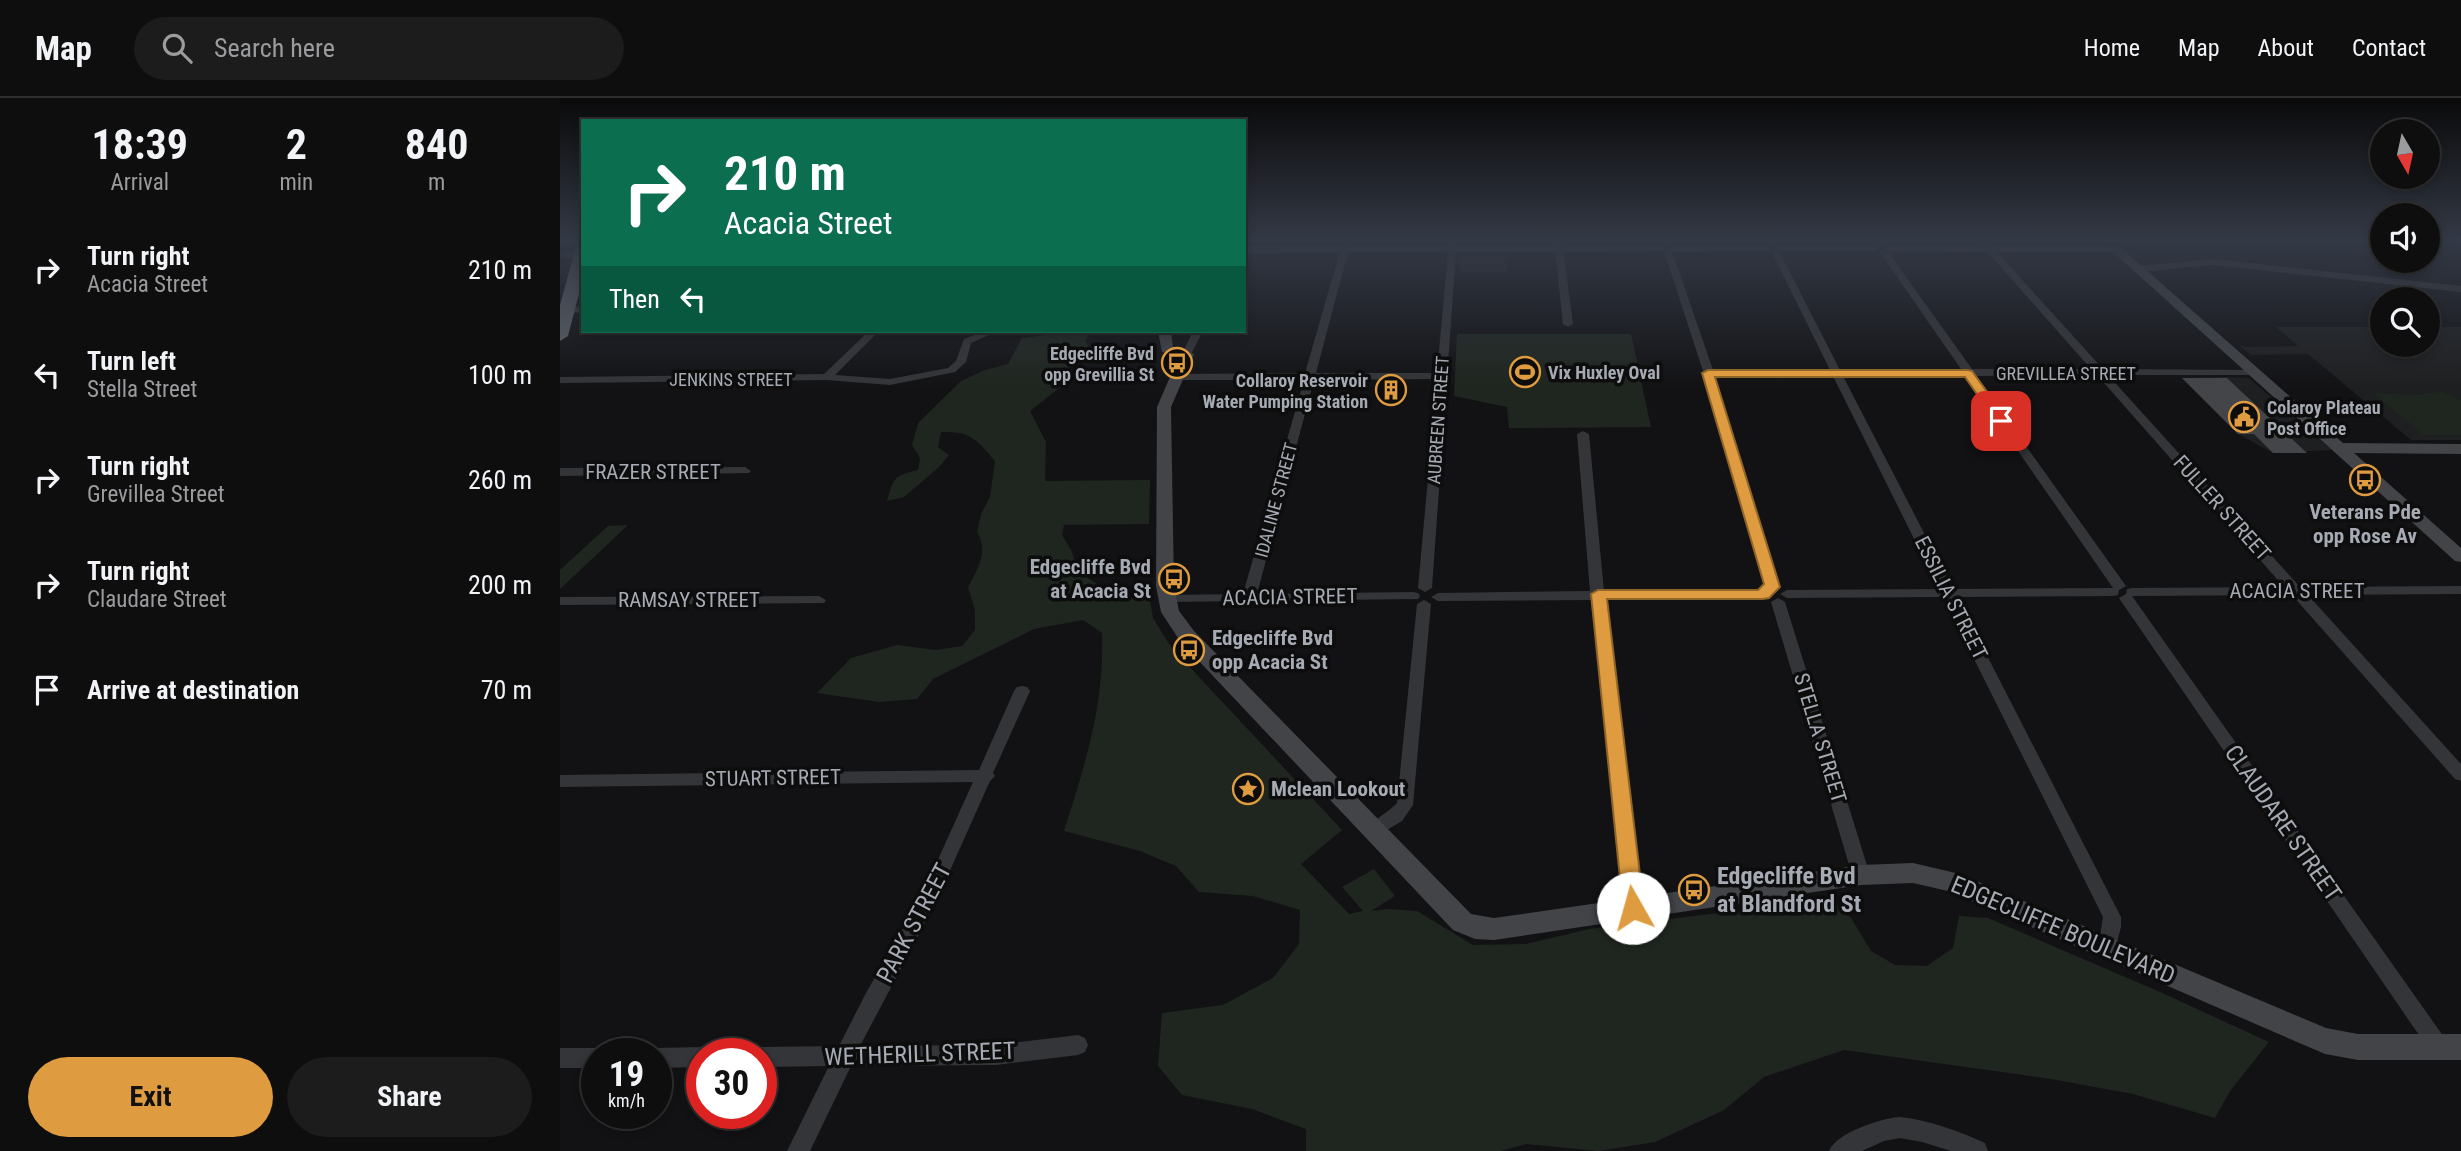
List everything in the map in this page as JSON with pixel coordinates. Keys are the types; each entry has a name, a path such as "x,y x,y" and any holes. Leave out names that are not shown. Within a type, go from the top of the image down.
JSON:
{"highway":[{"path":"560,336 574,290"}],"street":[{"name":"IDALINE STREET","path":"1249,597 1333,290"},
{"name":"AUBREEN STREET","path":"1375,830 1396,816 1405,805 1425,596 1449,290"},
{"path":"1564,290 1568,324"},
{"name":"STELLA STREET","path":"1680,290 1861,875"},
{"name":"ESSILIA STREET","path":"1795,290 2112,917 2107,948"},
{"name":"CLAUDARE STREET","path":"1911,290 2123,592 2450,1047"},
{"name":"FULLER STREET","path":"2026,290 2461,775"},
{"path":"2162,290 2461,557"},
{"path":"827,377 872,333"},
{"name":"JENKINS STREET","path":"560,380 827,377 901,380 951,370 961,362 967,341 988,333"},
{"path":"1165,333 1167,349 1186,354 1197,333"},
{"name":"EDGECLIFFE BOULEVARD","path":"1186,354 1164,407 1167,599 1170,612 1187,636 1462,922 1475,928 1507,927 1861,875 1913,873 1951,881 2325,1041 2358,1047 2450,1047"},
{"name":"GREVILLEA STREET","path":"1708,373 2256,372"},
{"path":"1176,377 1442,376"},
{"path":"1583,434 1633,908"},
{"path":"2341,448 2461,449"},
{"name":"FRAZER STREET","path":"560,472 745,471"},
{"name":"ACACIA STREET","path":"1167,599 2461,590"},
{"name":"RAMSAY STREET","path":"560,601 819,600"},
{"name":"PARK STREET","path":"798,1151 873,999 929,899 987,776 1022,691"},
{"name":"STUART STREET","path":"560,781 987,776"},
{"name":"WETHERILL STREET","path":"777,1057 996,1055 1078,1045"},
{"path":"560,1058 581,1058"},
{"path":"1840,1151 1862,1138 1894,1127 1937,1135 1977,1151"}],"shaded area":[{"path":"2276,327 2370,327 2370,357 2440,357 2440,327 2461,327 2461,440 2411,440 2308,354 2251,355 2238,344 2245,347 2298,346"},
{"path":"1090,333 1085,341 1096,356 1061,371 1067,382 1030,411 1046,442 1045,481 1150,480 1149,524 1064,525 1062,535 1079,572 1119,599 1149,594 1153,618 1171,647 1342,830 1301,864 1349,914 1363,911 1342,887 1374,869 1395,896 1371,911 1417,911 1473,945 1526,944 1589,929 1830,899 1851,918 1871,951 1895,965 1927,966 1953,948 1959,916 1988,918 2269,1042 2230,1091 2215,1118 2133,1094 2051,1079 1844,1050 1764,1077 1724,1110 1655,1142 1598,1151 1526,1144 1501,1151 1306,1151 1306,1129 1252,1109 1182,1095 1158,1066 1162,1013 1223,1005 1273,978 1299,944 1300,910 1253,896 1199,892 1176,866 1140,851 1064,831 1086,758 1097,709 1102,633 1083,620 1034,629 933,679 917,699 879,702 817,693 851,658 897,645 936,650 962,646 975,630 975,610 968,587 981,560 982,546 977,532 981,514 990,497 995,461 972,438 959,433 941,432 938,447 949,455 904,497 887,501 896,479 918,470 920,458 912,445 918,423 961,381 985,370 1008,364 1022,338"},
{"path":"1457,334 1631,334 1651,427 1509,428 1507,407 1454,396"},
{"path":"2182,378 2249,378 2332,450 2273,453 2238,434"},
{"path":"2443,392 2461,400 2461,435 2424,435 2373,393 2424,395 2423,393"},
{"path":"628,525 560,589 560,570 608,526"}],"building":[{"path":"2182,378 2227,378 2307,453 2273,453 2254,434 2238,434"}],"place":[{"name":"Edgecliffe Bvd opp Grevillia St","path":"1177,363"},
{"name":"Vix Huxley Oval","path":"1525,372"},
{"name":"Collaroy Reservoir Water Pumping Station","path":"1391,390"},
{"name":"Colaroy Plateau Post Office","path":"2244,417"},
{"name":"Veterans Pde opp Rose Av","path":"2365,480"},
{"name":"Edgecliffe Bvd at Acacia St","path":"1174,579"},
{"name":"Edgecliffe Bvd opp Acacia St","path":"1189,650"},
{"name":"Mclean Lookout","path":"1248,789"},
{"name":"Edgecliffe Bvd at Blandford St","path":"1694,890"}],"route":[{"path":"1633,908 1598,594 1763,594 1766,588 1773,587 1708,373 1968,373 2001,421"}]}
